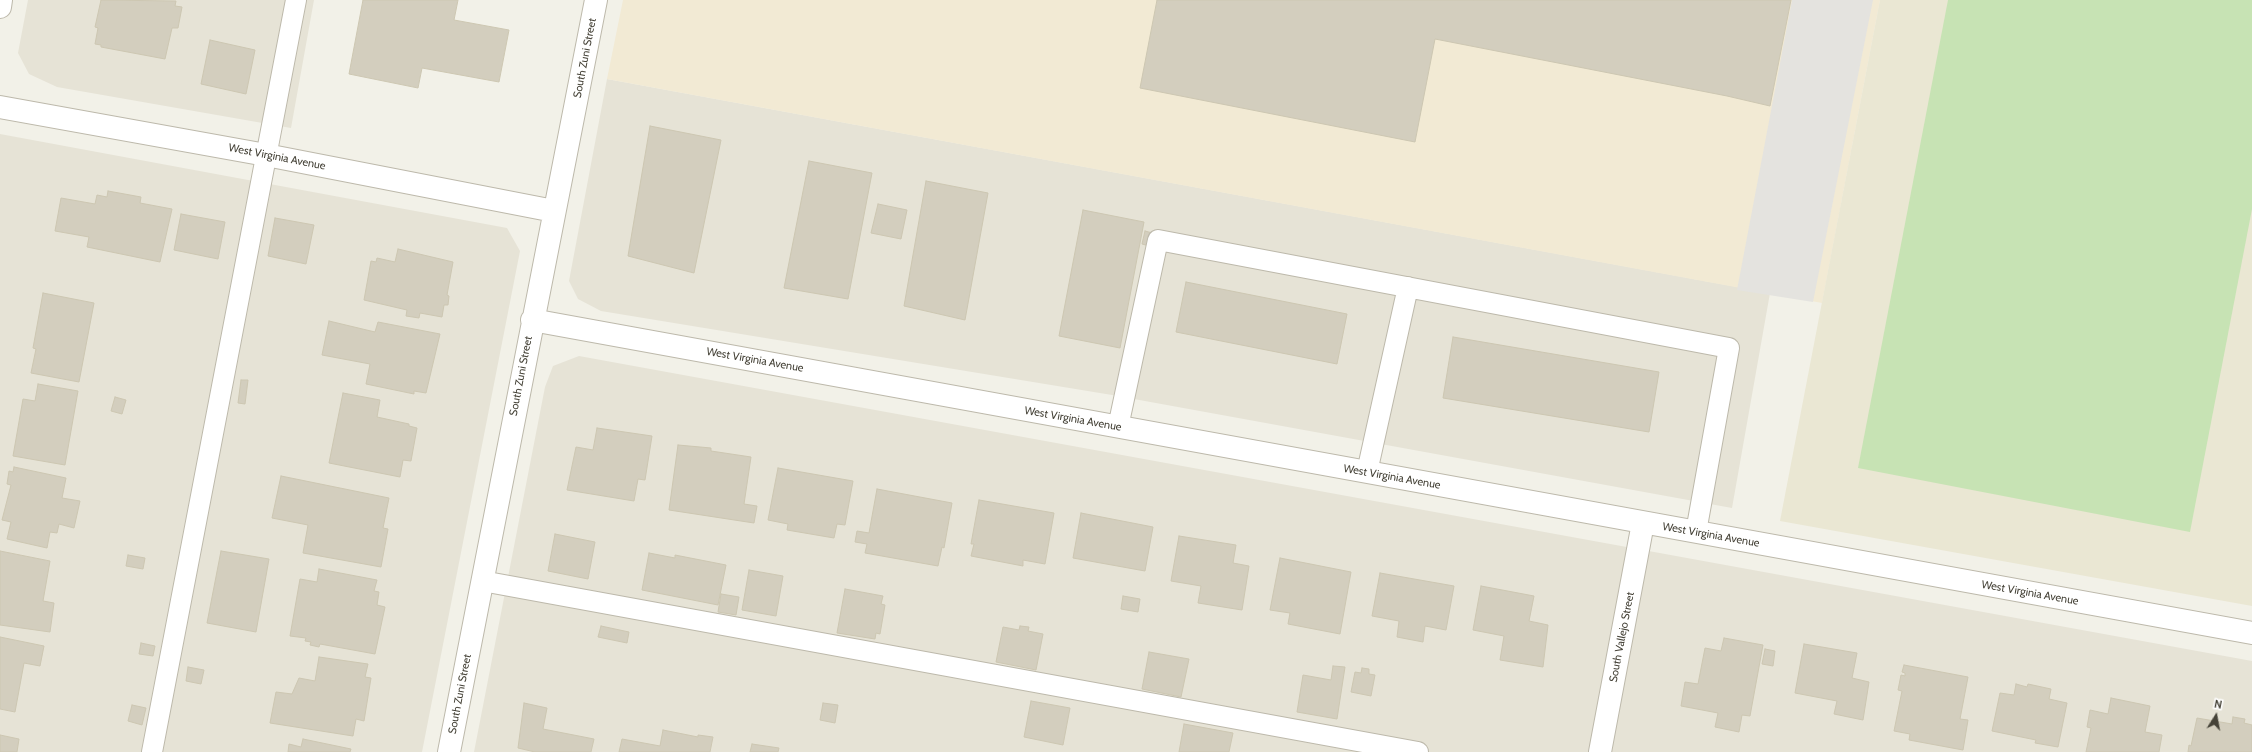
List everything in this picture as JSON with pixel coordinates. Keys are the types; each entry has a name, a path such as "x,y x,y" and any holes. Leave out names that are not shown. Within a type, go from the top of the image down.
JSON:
{"street":[{"path":"0,8 1,0"},
{"name":"South Zuni Street","path":"449,752 532,320 596,0"},
{"name":"West Virginia Avenue","path":"0,107 266,155 554,211"},
{"name":"West Virginia Avenue","path":"532,320 2252,633"},
{"name":"South Vallejo Street","path":"1600,752 1643,523"}],"lane":[{"path":"152,752 296,0"},
{"path":"1118,427 1158,240 1729,348 1696,532"},
{"path":"1366,472 1408,287"},
{"path":"482,581 1418,752"}],"shaded area":[{"path":"28,0 314,0 291,128 57,87 29,74 18,53"},
{"path":"623,0 1880,0 1822,303 607,79"},
{"path":"1792,0 1873,0 1813,302 1737,290"},
{"path":"1880,0 2252,0 2252,606 1780,521"},
{"path":"607,79 1770,293 1732,508 1112,395 601,311 578,299 569,281"},
{"path":"0,134 507,228 520,251 422,752 0,752"},
{"path":"579,356 2252,661 2252,752 474,752 545,387 553,366"}],"green space":[{"path":"1948,0 2252,0 2252,209 2190,532 1858,468"}],"building":[{"path":"101,0 176,1 175,6 182,7 178,28 172,28 165,59 101,47 101,45 95,44 98,28 95,27"},
{"path":"363,0 458,0 454,20 509,30 499,82 422,68 418,88 349,74"},
{"path":"1157,0 1791,0 1770,106 1727,96 1435,39 1415,142 1140,88"},
{"path":"210,40 255,50 246,94 201,84"},
{"path":"650,126 721,140 694,273 628,256"},
{"path":"809,161 872,173 848,299 784,288"},
{"path":"926,181 988,193 965,320 904,306"},
{"path":"108,191 141,197 140,203 172,209 160,262 87,247 89,237 55,231 61,198 95,204 97,195 107,197"},
{"path":"878,204 907,210 901,239 871,233"},
{"path":"1083,210 1144,222 1120,348 1059,336"},
{"path":"181,214 225,222 218,259 174,250"},
{"path":"275,218 314,225 306,264 268,256"},
{"path":"1145,231 1156,234 1153,247 1142,244"},
{"path":"398,249 453,262 447,295 449,296 448,305 444,305 442,317 420,313 419,318 406,316 407,310 364,300 371,261 376,262 377,258 395,262"},
{"path":"1186,282 1347,314 1337,364 1176,332"},
{"path":"43,293 94,303 79,382 31,373 36,349 33,348"},
{"path":"329,321 375,332 378,322 440,334 426,393 414,391 414,394 366,384 370,364 322,355"},
{"path":"1453,337 1659,372 1649,432 1443,398"},
{"path":"241,380 248,380 245,404 238,403"},
{"path":"38,384 78,391 65,465 13,456 23,399 35,401"},
{"path":"343,393 380,400 377,417 409,424 409,426 417,428 411,461 403,460 400,477 329,463"},
{"path":"115,397 126,400 122,414 111,411"},
{"path":"597,428 652,436 645,480 638,479 634,501 567,490 576,447 593,450"},
{"path":"678,445 711,448 711,451 751,457 744,504 757,506 754,523 669,510"},
{"path":"14,467 66,478 62,498 80,501 74,528 59,524 57,533 50,532 47,548 7,539 11,522 2,520 11,485 7,484 9,471 13,472"},
{"path":"778,468 853,481 845,525 837,524 834,538 787,530 788,524 768,520"},
{"path":"281,476 389,498 383,528 388,529 381,567 303,553 308,525 272,518"},
{"path":"877,489 952,503 944,548 942,547 938,566 865,553 867,544 855,542 857,531 869,533"},
{"path":"979,500 1054,513 1045,564 1023,560 1023,566 971,556 974,544 971,544"},
{"path":"1081,513 1153,527 1145,571 1073,558"},
{"path":"555,534 595,542 588,579 548,571"},
{"path":"1179,536 1236,545 1233,563 1249,566 1242,610 1198,603 1201,586 1171,581"},
{"path":"0,551 50,561 43,601 54,603 50,632 0,625"},
{"path":"221,551 269,559 256,632 207,623"},
{"path":"649,553 675,558 675,555 726,565 718,605 642,590"},
{"path":"128,555 145,558 143,569 126,566"},
{"path":"1280,558 1351,572 1340,634 1288,624 1290,613 1270,610"},
{"path":"319,569 377,580 374,591 379,592 377,605 385,607 375,654 320,644 319,647 310,645 311,642 305,641 306,638 290,636 300,579 317,582"},
{"path":"749,570 783,576 776,616 742,610"},
{"path":"1380,573 1454,586 1446,630 1425,626 1423,642 1397,637 1399,621 1372,616"},
{"path":"1481,586 1534,596 1529,621 1548,625 1543,667 1500,660 1504,636 1473,630"},
{"path":"845,589 883,596 881,604 885,605 880,634 876,633 875,639 837,633"},
{"path":"721,594 739,597 736,615 718,612"},
{"path":"1123,596 1140,599 1138,612 1121,609"},
{"path":"601,626 629,632 627,643 598,637"},
{"path":"1020,626 1029,627 1028,631 1043,634 1036,670 996,662 1003,627 1019,630"},
{"path":"0,637 44,646 40,666 24,663 15,712 0,709"},
{"path":"1724,638 1763,645 1750,716 1742,715 1739,732 1715,727 1718,713 1681,706 1685,682 1698,684 1705,648 1721,651"},
{"path":"141,643 155,646 153,656 139,654"},
{"path":"1804,644 1857,653 1852,678 1869,682 1863,720 1834,714 1837,701 1795,693"},
{"path":"1765,649 1775,651 1773,666 1762,664"},
{"path":"1149,652 1189,659 1181,697 1142,689"},
{"path":"319,657 368,664 365,677 371,678 364,721 356,719 353,736 270,723 276,692 292,694 299,678 315,681"},
{"path":"1904,665 1968,677 1960,719 1968,720 1963,750 1909,740 1910,734 1894,731 1902,691 1898,690 1901,675 1905,676 1905,673 1902,672"},
{"path":"1333,666 1345,667 1337,719 1297,712 1303,675 1331,680"},
{"path":"188,667 204,670 201,684 186,681"},
{"path":"1362,668 1369,669 1369,674 1375,675 1371,696 1351,692 1355,672 1361,673"},
{"path":"2016,684 2027,687 2028,684 2051,689 2049,699 2067,703 2058,747 2035,743 2036,740 1992,731 2000,693 2014,695"},
{"path":"2111,698 2150,706 2145,732 2162,735 2159,752 2086,752 2091,728 2087,727 2090,710 2108,714"},
{"path":"1031,701 1070,708 1063,745 1024,737"},
{"path":"524,703 547,708 543,729 594,739 591,752 535,752 518,748"},
{"path":"823,703 838,705 835,723 820,720"},
{"path":"132,705 146,708 142,725 128,721"},
{"path":"2233,717 2245,719 2244,723 2252,725 2252,752 2188,752 2189,745 2191,746 2197,718 2232,724"},
{"path":"1184,724 1233,733 1229,752 1179,752"},
{"path":"663,730 698,737 698,735 713,737 710,752 619,752 622,739 660,746"},
{"path":"0,735 19,739 17,752 0,752"},
{"path":"303,739 351,749 350,752 288,752 289,744 301,747"},
{"path":"752,744 779,748 778,752 750,752"}]}
